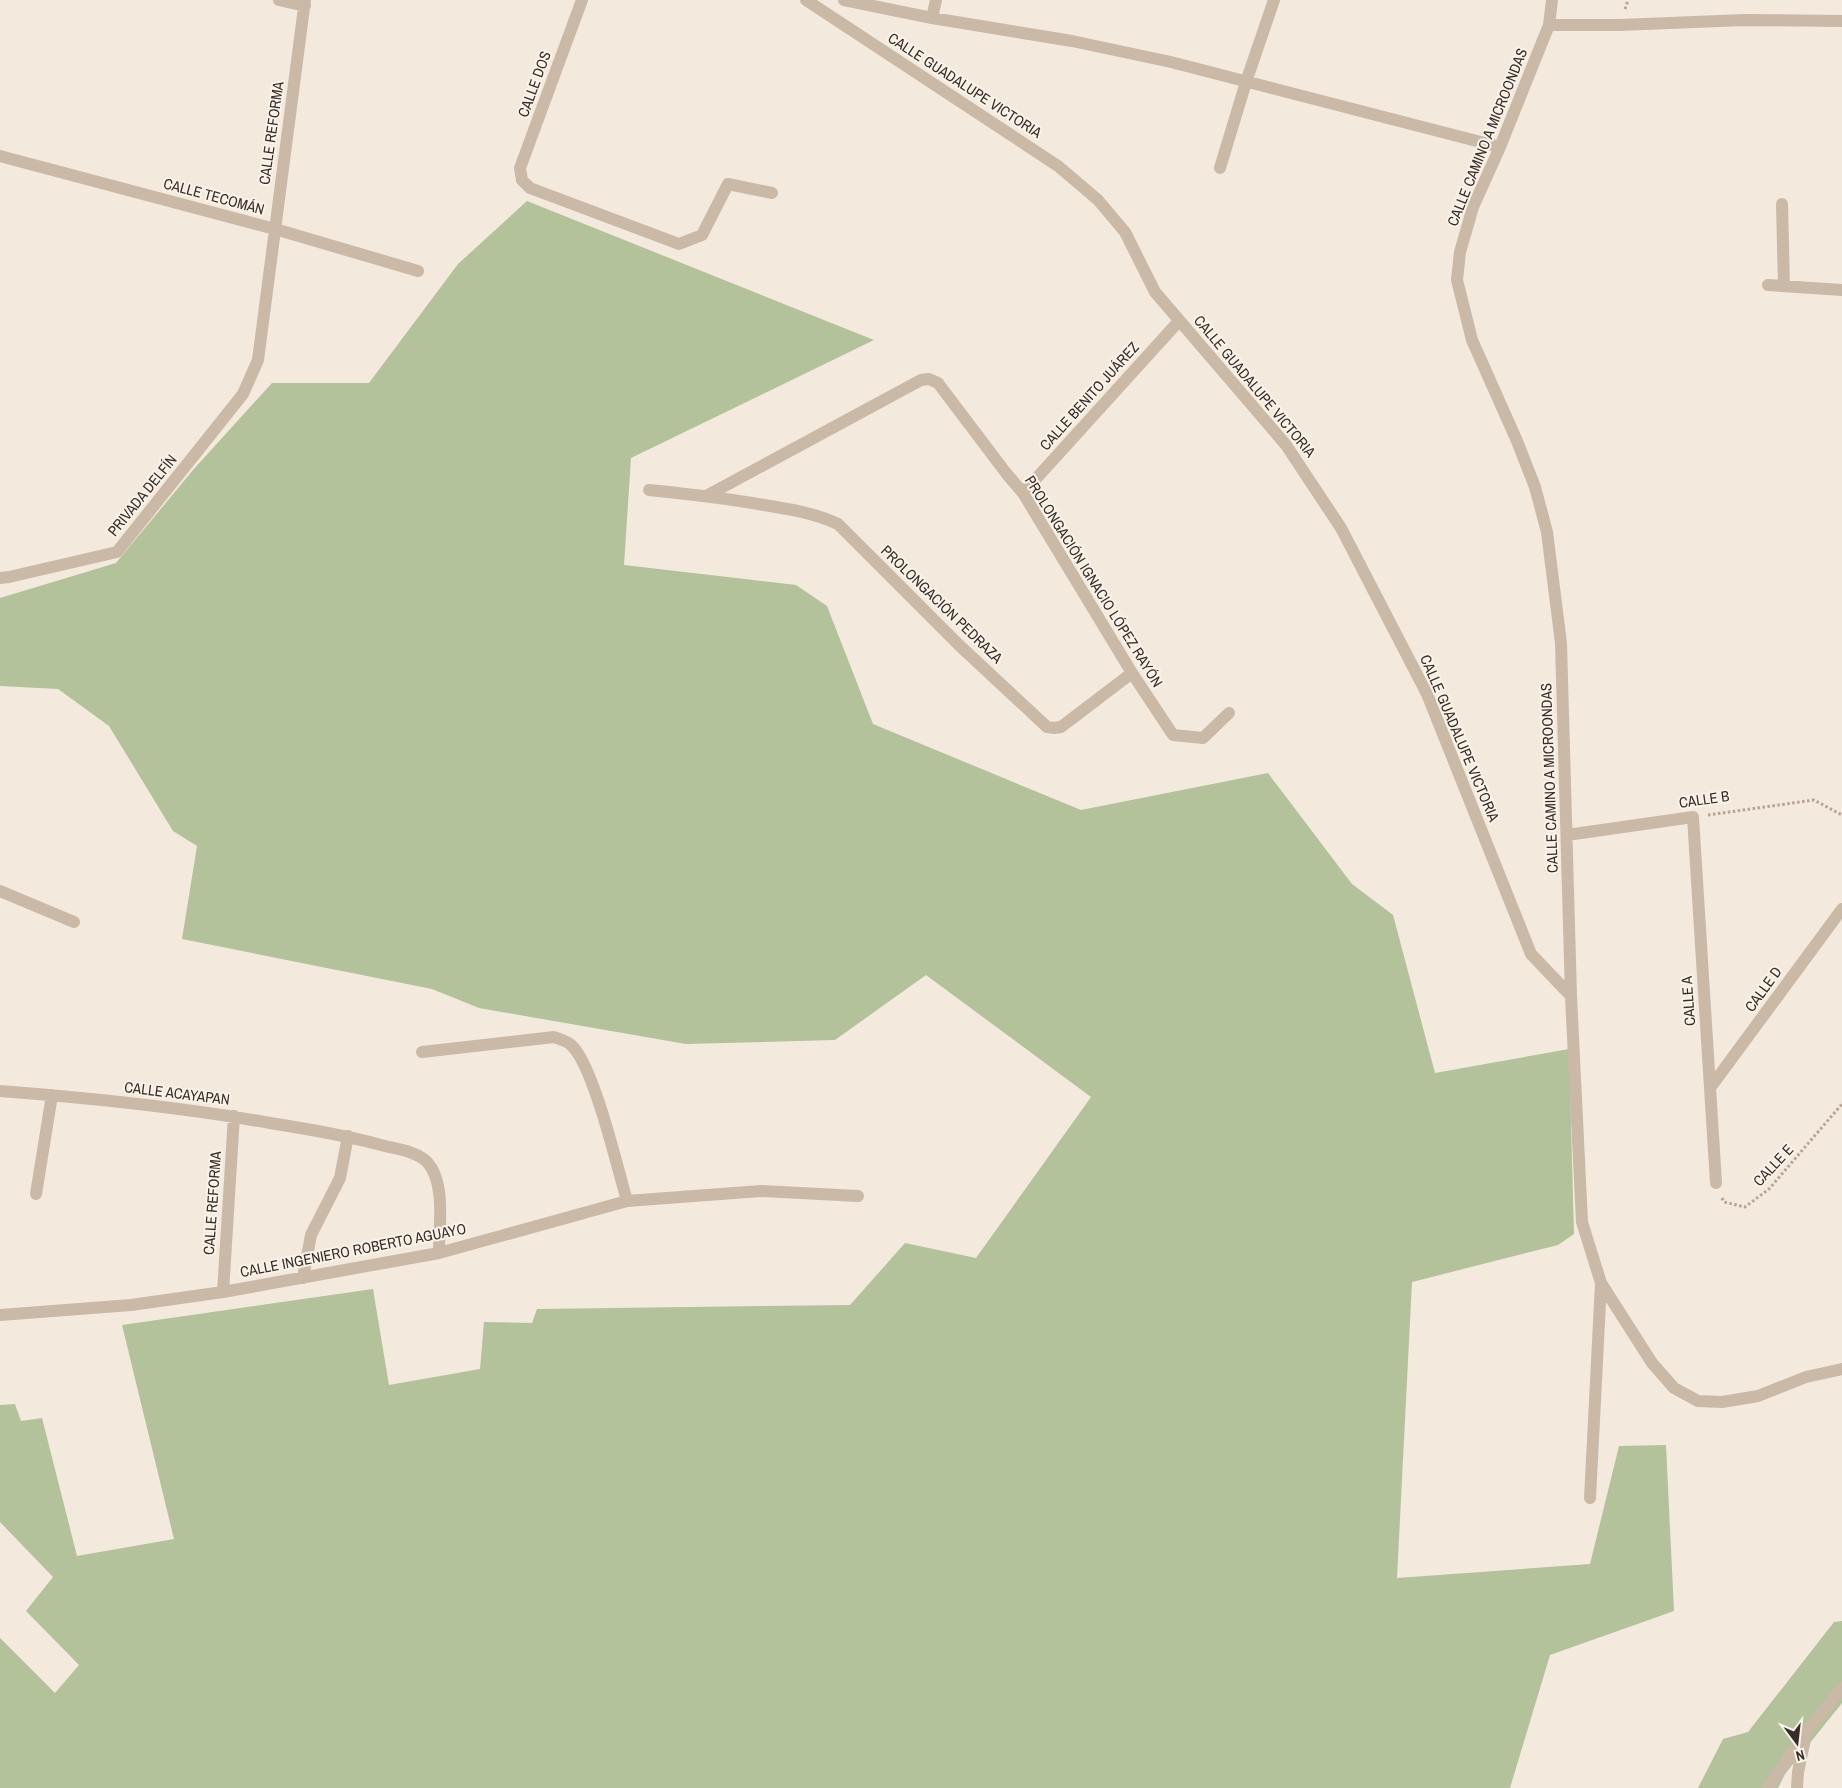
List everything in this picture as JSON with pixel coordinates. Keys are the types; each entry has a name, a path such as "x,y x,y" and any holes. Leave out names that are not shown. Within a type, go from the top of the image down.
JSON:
{"street":[{"path":"279,0 305,3"},
{"name":"CALLE DOS","path":"582,0 520,168 522,180 530,188 678,244 702,235 728,184 772,193"},
{"name":"CALLE GUADALUPE VICTORIA","path":"806,0 1058,166 1098,200 1124,232 1155,292 1286,445 1341,528 1427,694 1531,954 1571,996"},
{"name":"CALLE GUADALUPE VICTORIA","path":"844,0 932,18 1072,41 1171,62 1500,147"},
{"path":"932,18 936,0"},
{"path":"1220,168 1246,82 1274,0"},
{"name":"CALLE CAMINO A MICROONDAS","path":"1552,0 1549,26 1500,147 1473,206 1460,252 1457,280 1472,340 1517,441 1535,487 1547,532 1561,643 1571,996 1582,1222 1601,1283 1652,1363 1674,1388 1698,1401 1722,1402 1758,1396 1806,1377 1842,1369"},
{"name":"CALLE REFORMA","path":"258,360 305,3"},
{"path":"1549,26 1744,20 1842,22"},
{"name":"CALLE TECOMÁN","path":"0,156 275,229 418,271"},
{"path":"1782,204 1784,286"},
{"path":"1768,285 1842,290"},
{"name":"CALLE BENITO JUÁREZ","path":"1023,493 1179,320"},
{"name":"PRIVADA DELFÍN","path":"0,578 117,552 243,394 258,360"},
{"name":"PROLONGACIÓN IGNACIO LÓPEZ RAYÓN","path":"708,495 921,380 929,379 938,383 1023,493 1132,673 1173,735 1203,738 1229,713"},
{"name":"PROLONGACIÓN PEDRAZA","path":"649,490 708,495 785,508 825,518 838,524 959,645 1047,727 1061,726 1132,673"},
{"name":"CALLE B","path":"1567,835 1693,817"},
{"name":"CALLE A","path":"1693,817 1716,1183"},
{"path":"0,891 74,922"},
{"name":"CALLE D","path":"1710,1088 1842,909"},
{"path":"422,1052 554,1037 572,1045 585,1065 598,1101 627,1201"},
{"name":"CALLE ACAYAPAN","path":"0,1091 138,1103 234,1116 348,1136 411,1153 426,1160 434,1171 439,1187 439,1253"},
{"path":"36,1194 52,1095"},
{"name":"CALLE REFORMA","path":"223,1292 234,1116"},
{"path":"302,1278 311,1235 340,1178 348,1136"},
{"name":"CALLE INGENIERO ROBERTO AGUAYO","path":"0,1315 131,1305 223,1292 302,1278 439,1253 627,1201 760,1191 858,1196"},
{"path":"1590,1498 1601,1283"},
{"path":"1768,1788 1807,1731 1842,1688"},
{"path":"1797,1788 1798,1772 1807,1731"}],"path":[{"name":"CALLE B","path":"1693,817 1814,800 1842,815"},
{"name":"CALLE E","path":"1716,1183 1724,1202 1745,1207 1769,1189 1842,1104"}],"green space":[{"path":"527,201 874,340 631,458 624,565 796,585 827,606 873,724 1081,810 1268,773 1352,884 1393,915 1435,1073 1569,1049 1574,1234 1558,1245 1412,1282 1397,1578 1590,1564 1619,1446 1666,1445 1674,1611 1550,1655 1510,1788 0,1788 0,1638 55,1693 79,1665 26,1611 53,1577 0,1522 0,1405 15,1404 21,1421 42,1418 77,1556 174,1539 122,1325 373,1289 389,1385 480,1369 484,1322 532,1323 537,1309 850,1305 905,1243 976,1258 1091,1097 926,975 835,1040 686,1044 479,1008 432,989 182,939 197,846 173,831 109,726 58,689 0,686 0,598 116,563 193,470 272,383 369,383 458,264"},
{"path":"1842,1621 1842,1703 1785,1774 1778,1788 1698,1788 1723,1739 1748,1732 1834,1622"}]}
